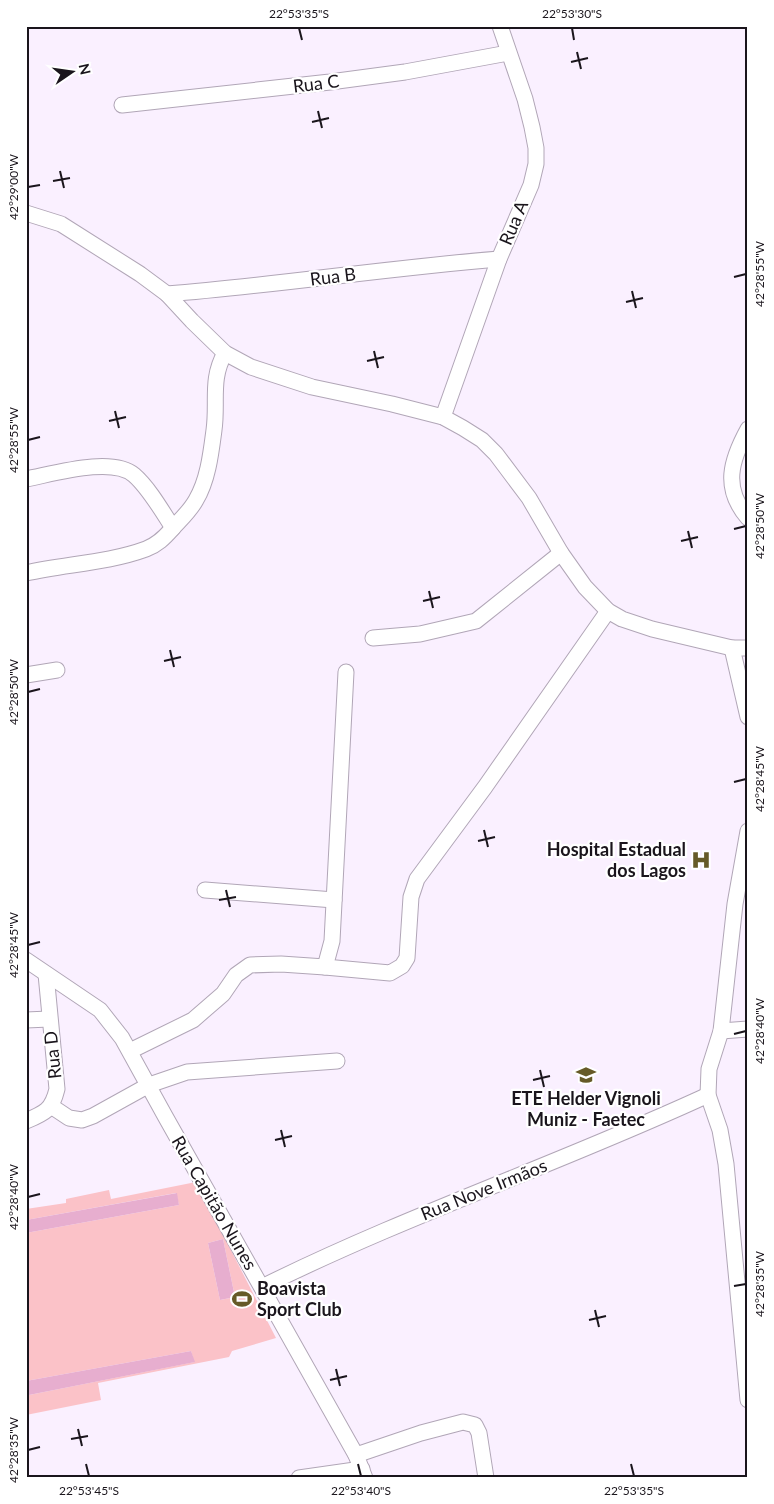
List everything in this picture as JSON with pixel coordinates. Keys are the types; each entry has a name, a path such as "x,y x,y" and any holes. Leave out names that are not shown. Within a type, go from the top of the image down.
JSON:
{"street":[{"name":"Rua A","path":"443,417 499,259 531,185 536,164 536,148 525,99 500,26"},
{"name":"Rua C","path":"122,105 405,72 508,53"},
{"path":"26,213 61,224 83,236 140,274 167,294 225,353 251,367 312,388 392,404 443,417 482,440 496,454 528,498 561,553 585,588 608,611 622,619 652,629 732,648 748,648"},
{"name":"Rua B","path":"167,294 499,259"},
{"path":"26,573 146,549 157,544 184,516 203,487 214,430 215,379 225,353"},
{"path":"748,429 733,461 731,476 734,492 743,513 748,518"},
{"path":"26,479 77,469 120,467 134,474 173,528"},
{"path":"373,638 420,634 476,621 561,553"},
{"path":"130,1051 193,1020 223,994 236,975 250,965 281,964 390,973 402,966 407,958 411,897 417,879 485,787 608,611"},
{"path":"732,648 748,717"},
{"path":"26,675 56,670"},
{"path":"325,967 332,941 346,672"},
{"path":"748,831 735,904 720,1032 709,1069 708,1095 720,1130 726,1164 732,1234 745,1328 748,1400"},
{"path":"205,890 334,900"},
{"name":"Rua Capitão Nunes","path":"26,960 100,1010 111,1022 130,1051 361,1467"},
{"name":"Rua D","path":"46,974 57,1089 51,1106"},
{"path":"26,1020 49,1019"},
{"path":"720,1032 748,1029"},
{"path":"26,1121 46,1112 51,1106 69,1118 82,1120 93,1116 149,1085 187,1072 337,1060"},
{"name":"Rua Nove Irmãos","path":"262,1287 353,1244 652,1121 708,1095"},
{"path":"732,1234 748,1233"},
{"path":"299,1478 361,1467 450,1425 463,1422 472,1423 477,1428 481,1438 486,1478"}],"shaded area":[{"path":"196,1182 276,1338 232,1351 229,1357 98,1383 101,1400 26,1415 26,1382 29,1395 194,1362 191,1351 26,1381 26,1233 179,1205 176,1193 26,1220 26,1209 66,1203 66,1199 109,1190 111,1199","holes":["223,1239 235,1297 220,1300 208,1243"]}],"building":[{"path":"177,1193 179,1205 26,1233 26,1220"},
{"path":"223,1239 235,1297 220,1300 208,1243"},
{"path":"191,1351 195,1362 29,1395 26,1381"}],"place":[{"name":"Hospital Estadual dos Lagos","path":"701,860"},
{"name":"ETE Helder Vignoli Muniz - Faetec","path":"586,1075"},
{"name":"Boavista Sport Club","path":"242,1299"}]}
